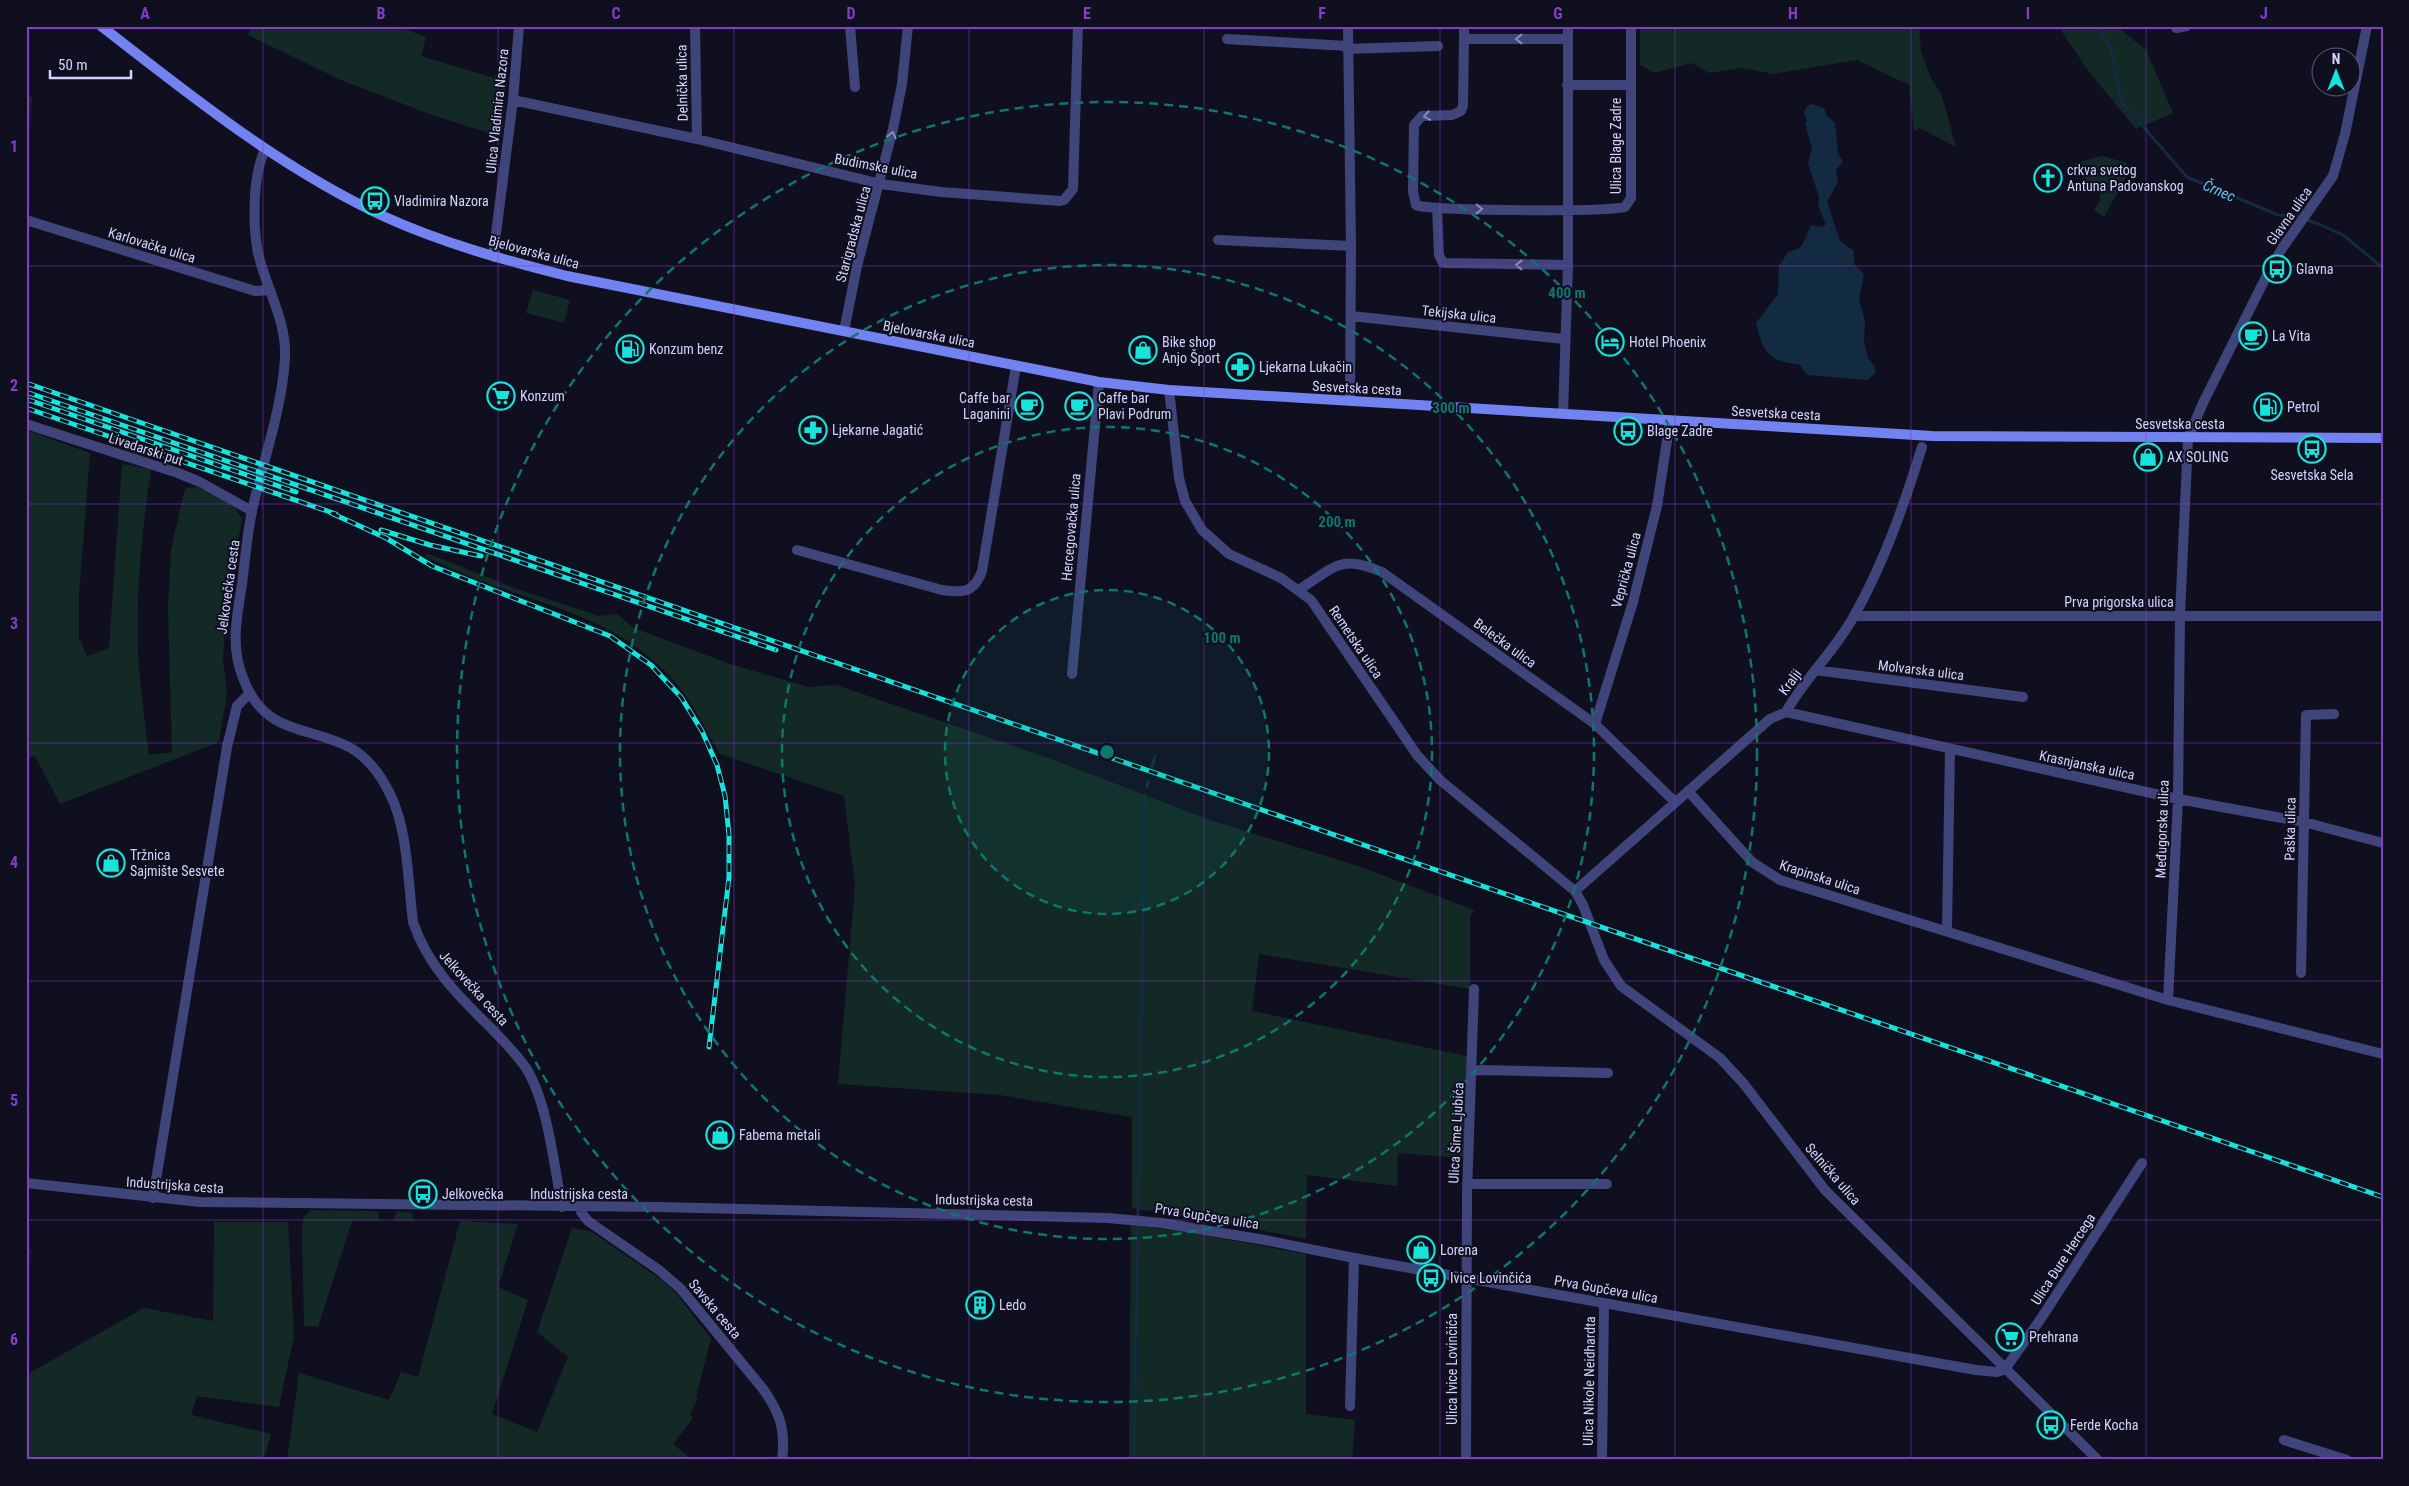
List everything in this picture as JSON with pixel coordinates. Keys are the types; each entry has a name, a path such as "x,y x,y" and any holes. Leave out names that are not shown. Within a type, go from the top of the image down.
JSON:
{"main road":[{"name":"Bjelovarska ulica","path":"101,26 265,150 384,216 440,239 495,257 610,285 1099,382 1169,390"},
{"name":"Sesvetska cesta","path":"1169,390 1974,438 2383,438"}],"street":[{"name":"Ulica Vladimira Nazora","path":"495,257 494,248 513,100 519,26"},
{"name":"Delnička ulica","path":"695,26 697,139"},
{"path":"850,26 855,87"},
{"name":"Starigradska ulica","path":"844,331 858,266 881,184 902,84 908,26"},
{"name":"Budimska ulica","path":"513,100 697,139 881,184 941,192 1064,200 1073,189 1078,26"},
{"path":"1348,26 1352,246 1350,401"},
{"name":"Ulica Blage Zadre","path":"1464,26 1463,106 1461,111 1452,115 1422,116 1414,125 1414,201 1421,207 1567,210 1619,209 1629,203 1631,26"},
{"path":"1563,414 1564,339 1568,265 1568,26"},
{"path":"2176,28 2187,26"},
{"name":"Glavna ulica","path":"2188,438 2270,269 2299,223 2324,191 2337,165 2367,26"},
{"path":"1227,39 1347,47 1438,46"},
{"path":"1464,39 1568,39"},
{"name":"Ulica Blage Zadre","path":"1567,85 1630,85"},
{"name":"Jelkovečka cesta","path":"265,150 257,177 254,216 258,254 282,328 285,354 284,385 252,511 234,627 235,648 239,667 250,692 266,712 281,724 347,746 360,754 372,764 390,793 397,811 413,922 418,937 431,962 442,976 511,1049 530,1075 542,1108 562,1208"},
{"path":"1437,208 1439,255 1443,263 1448,265 1568,265"},
{"name":"Karlovačka ulica","path":"26,220 255,291 270,290"},
{"path":"1218,240 1352,246"},
{"name":"Tekijska ulica","path":"1352,316 1564,339"},
{"path":"797,550 942,590 969,591 978,580 982,571 1016,366"},
{"name":"Hercegovačka ulica","path":"1072,674 1099,382"},
{"name":"Remetska ulica","path":"1169,390 1179,478 1185,501 1192,517 1211,540 1229,554 1300,589 1312,600 1417,755 1440,780 1575,891"},
{"name":"Veprička ulica","path":"1595,724 1633,602 1658,506 1670,421"},
{"name":"Livadarski put","path":"26,424 178,473 200,482 252,511"},
{"name":"Međugorska ulica","path":"2168,1000 2178,799 2180,616 2188,438"},
{"name":"Kralji","path":"1575,891 1770,719 1786,712 1815,670 1835,647 1854,616 1899,521 1922,447"},
{"name":"Belečka ulica","path":"1300,589 1340,564 1350,562 1382,572 1595,724 1675,802"},
{"name":"Prva prigorska ulica","path":"1854,616 2383,616"},
{"name":"Molvarska ulica","path":"1815,670 2023,697"},
{"path":"153,1198 227,747 237,706 250,692"},
{"name":"Krasnjanska ulica","path":"1786,712 2178,799 2304,822 2383,843"},
{"name":"Paška ulica","path":"2300,973 2306,715 2334,714"},
{"path":"1946,930 1950,749"},
{"name":"Krapinska ulica","path":"1688,790 1752,862 1764,872 1780,880 2168,1000"},
{"name":"Selnička ulica","path":"1575,891 1583,905 1604,960 1621,986 1630,995 1707,1047 1733,1071 1825,1190 2096,1459"},
{"name":"Ulica Šime Ljubića","path":"1466,1278 1467,1184 1474,989"},
{"path":"2168,1000 2383,1054"},
{"path":"1472,1072 1479,1070 1608,1073"},
{"name":"Ulica Đure Hercega","path":"2005,1369 2040,1320 2142,1163"},
{"name":"Industrijska cesta","path":"26,1183 153,1198 297,1204 876,1211 1137,1220"},
{"path":"1467,1184 1607,1184"},
{"name":"Savska cesta","path":"580,1208 588,1221 651,1264 681,1288 763,1388 775,1405 783,1426 782,1460"},
{"name":"Prva Gupčeva ulica","path":"1137,1220 1265,1240 1354,1258 1975,1370 1996,1372 2005,1369"},
{"path":"1350,1406 1354,1258"},
{"name":"Ulica Ivice Lovinčića","path":"1466,1278 1466,1460"},
{"name":"Ulica Nikole Neidhardta","path":"1602,1460 1604,1303"},
{"path":"2284,1440 2347,1460"}],"green space":[{"path":"251,26 397,26 426,37 421,56 494,78 500,66 508,67 502,137 432,115 341,80 248,35"},
{"path":"1640,26 1919,26 1921,52 1931,78 1942,96 1956,147 1920,128 1914,131 1909,85 1857,60 1774,74 1742,68 1709,73 1692,63 1654,73 1640,65"},
{"path":"2058,26 2116,26 2146,50 2173,113 2136,129 2087,69"},
{"path":"26,97 32,97 29,131 26,130"},
{"path":"2102,156 2125,162 2131,168 2104,217 2094,210 2100,201 2100,193 2094,186 2088,185 2074,163"},
{"path":"533,290 570,300 564,323 526,313"},
{"path":"26,430 90,453 79,595 79,638 87,656 109,648 122,464 151,469 140,560 138,606 138,652 149,755 172,752 168,608 171,550 186,488 198,487 216,496 235,508 242,519 226,605 223,659 227,695 219,740 216,743 60,804 35,756 26,758"},
{"path":"427,553 517,589 599,616 617,614 634,628 733,665 809,687 836,685 1054,760 1210,820 1358,866 1469,908 1474,911 1470,917 1470,989 1259,954 1252,1011 1467,1056 1463,1158 1398,1153 1397,1186 1307,1175 1306,1239 1132,1208 1132,1117 1000,1095 838,1084 855,886 844,796 720,754 680,688 663,669 643,652 601,626 556,607 469,576 425,557"},
{"path":"311,1210 376,1211 379,1213 379,1221 352,1221 318,1327 304,1326 302,1227 304,1216"},
{"path":"397,1211 412,1213 413,1221 393,1221"},
{"path":"460,1221 518,1224 498,1287 528,1300 492,1414 537,1432 568,1357 537,1332 572,1228 592,1232 663,1281 676,1293 711,1339 696,1397 698,1399 690,1414 693,1418 673,1444 692,1460 287,1460 299,1373 389,1400 401,1372 418,1377"},
{"path":"214,1222 288,1222 294,1336 279,1407 197,1396 191,1415 271,1434 264,1460 26,1460 26,1375 144,1308 213,1321"},
{"path":"1131,1225 1180,1231 1306,1254 1306,1414 1355,1420 1352,1460 1129,1460"},
{"path":"26,1250 31,1250 26,1299"}],"water":[{"path":"1812,104 1824,108 1827,116 1835,123 1838,153 1843,162 1836,170 1838,182 1827,202 1840,241 1854,251 1854,264 1864,274 1859,299 1865,321 1864,342 1868,358 1875,367 1875,373 1868,380 1807,375 1799,364 1780,361 1768,353 1761,341 1756,323 1778,294 1779,266 1788,252 1798,249 1802,245 1811,225 1823,227 1826,224 1818,206 1819,197 1808,163 1812,148 1805,124 1807,121 1804,112 1807,106"}],"waterway":[{"name":"Črnec","path":"2098,26 2111,49 2121,101 2187,177 2278,215 2297,216 2343,235 2383,268"},
{"path":"1152,767 1155,756"},
{"path":"1147,787 1148,781"},
{"path":"1134,1460 1145,795"}],"railway":[{"path":"26,383 2383,1197"},
{"path":"26,392 776,650"},
{"path":"26,399 296,492"},
{"path":"26,408 336,514"},
{"path":"331,513 386,538 432,566 610,636 651,665 681,697 702,731 717,765 725,796 729,835 729,877 709,1047"},
{"path":"381,530 430,545 481,556"}],"place":[{"name":"crkva svetog Antuna Padovanskog","path":"2048,178"},
{"name":"Vladimira Nazora","path":"375,201"},
{"name":"Glavna","path":"2277,269"},
{"name":"La Vita","path":"2253,336"},
{"name":"Hotel Phoenix","path":"1610,342"},
{"name":"Konzum benz","path":"630,349"},
{"name":"Bike shop Anjo Šport","path":"1143,350"},
{"name":"Ljekarna Lukačin","path":"1240,367"},
{"name":"Konzum","path":"501,396"},
{"name":"Caffe bar Laganini","path":"1029,406"},
{"name":"Caffe bar Plavi Podrum","path":"1079,406"},
{"name":"Petrol","path":"2268,407"},
{"name":"Ljekarne Jagatić","path":"813,430"},
{"name":"Blage Zadre","path":"1628,431"},
{"name":"Sesvetska Sela","path":"2312,449"},
{"name":"AX SOLING","path":"2148,457"},
{"name":"Tržnica Sajmište Sesvete","path":"111,863"},
{"name":"Fabema metali","path":"720,1135"},
{"name":"Jelkovečka","path":"423,1194"},
{"name":"Lorena","path":"1421,1250"},
{"name":"Ivice Lovinčića","path":"1431,1278"},
{"name":"Ledo","path":"980,1305"},
{"name":"Prehrana","path":"2010,1337"},
{"name":"Ferde Kocha","path":"2051,1425"}]}
